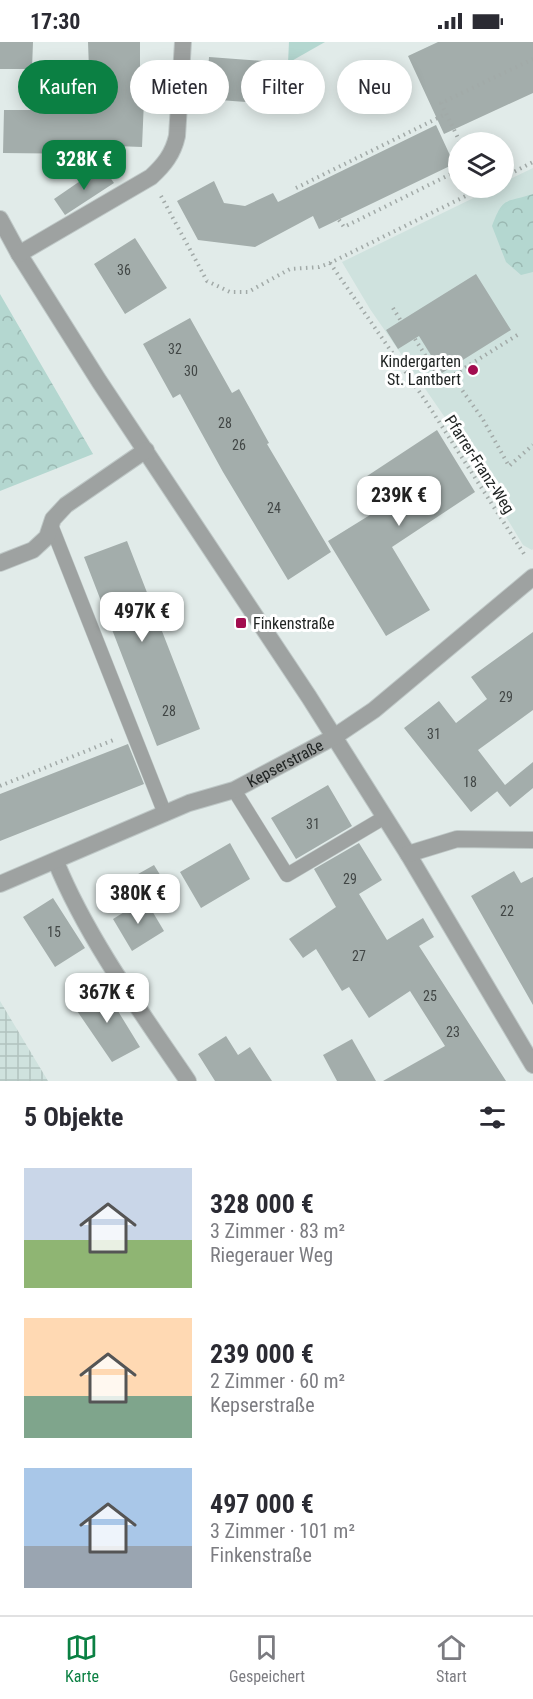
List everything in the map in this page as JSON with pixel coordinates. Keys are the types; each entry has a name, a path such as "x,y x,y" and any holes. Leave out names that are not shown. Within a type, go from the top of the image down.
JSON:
{"street":[{"path":"19,254 151,177 164,165 175,146 179,124 183,42"},
{"path":"0,219 19,254 385,817 533,1065"},
{"path":"0,563 33,550 47,537 53,519 66,505 146,450"},
{"name":"Kepserstraße","path":"0,884 56,862 189,803 234,790 334,737 374,710 530,568"},
{"path":"408,854 457,839 533,840"},
{"path":"56,862 68,893 127,990 188,1081"}],"lane":[{"path":"51,525 165,814"},
{"path":"234,790 287,875 385,817"}],"path":[{"path":"455,132 441,103 533,59"},
{"path":"296,188 446,114"},
{"path":"514,172 533,162"},
{"path":"433,174 437,181"},
{"path":"339,220 344,227 448,176"},
{"path":"151,177 207,280 230,292 248,292 290,269 319,267 330,263 462,198"},
{"name":"Pfarrer-Franz-Weg","path":"330,263 425,400 530,568"},
{"path":"393,308 401,321"},
{"path":"414,339 442,382 519,334"},
{"path":"452,376 482,418 509,466 533,446"},
{"path":"0,786 133,732"}],"shaded area":[{"name":"Kindergarten St. Lantbert","path":"533,168 532,550 523,545 455,432 370,309 342,262 473,198 514,198 514,177"},
{"path":"0,1001 48,1081 0,1081"}],"green space":[{"path":"289,42 325,42 293,60 288,60"},
{"path":"533,194 533,272 521,275 506,262 492,226 502,205"},
{"path":"0,294 93,454 0,491"}],"building":[{"path":"0,42 33,42 32,60 18,60 18,69 0,69"},
{"path":"88,42 140,42 140,60 130,60 130,114 143,114 142,147 88,145 94,154 3,153 4,110 18,110 18,114 118,114 118,60 89,60"},
{"path":"438,42 533,42 533,93 444,134 412,65 412,60 408,56"},
{"path":"209,57 250,60 241,60 241,102 229,101 229,60 209,60"},
{"path":"436,125 448,151 448,167 319,229 313,216 255,247 198,240 177,201 214,181 224,203 245,206 273,193 278,202"},
{"path":"102,166 114,183 65,215 54,199"},
{"path":"135,238 167,288 125,314 94,264"},
{"path":"476,274 511,330 442,373 419,336 398,349 386,330"},
{"path":"190,318 232,393 239,389 269,443 267,444 331,552 288,580 223,472 180,394 173,398 143,344"},
{"path":"437,430 475,492 392,547 430,610 386,636 328,541 378,510 358,482"},
{"path":"127,541 200,729 157,746 84,557"},
{"path":"533,632 533,710 478,750 505,785 533,762 533,788 510,807 497,791 471,812 404,728 439,701 456,723 487,699 471,677"},
{"path":"128,744 144,784 0,841 0,794"},
{"path":"328,785 352,826 296,859 271,818"},
{"path":"230,843 250,879 201,908 180,872"},
{"path":"359,843 382,880 359,894 387,940 423,918 434,937 419,946 506,1081 383,1081 445,1046 410,991 369,1018 349,987 342,991 316,949 303,958 289,939 336,907 314,869"},
{"path":"154,865 167,886 145,899 131,878"},
{"path":"514,871 521,883 533,877 533,1005 471,896"},
{"path":"53,898 85,948 55,967 23,917"},
{"path":"145,899 164,931 132,951 113,919"},
{"path":"102,985 140,1047 112,1062 73,1005"},
{"path":"226,1036 238,1055 250,1047 272,1081 215,1081 198,1054"},
{"path":"352,1039 376,1081 337,1081 323,1055"}],"place":[{"name":"Kindergarten St. Lantbert","path":"473,370"},
{"name":"Finkenstraße","path":"241,623"}]}
